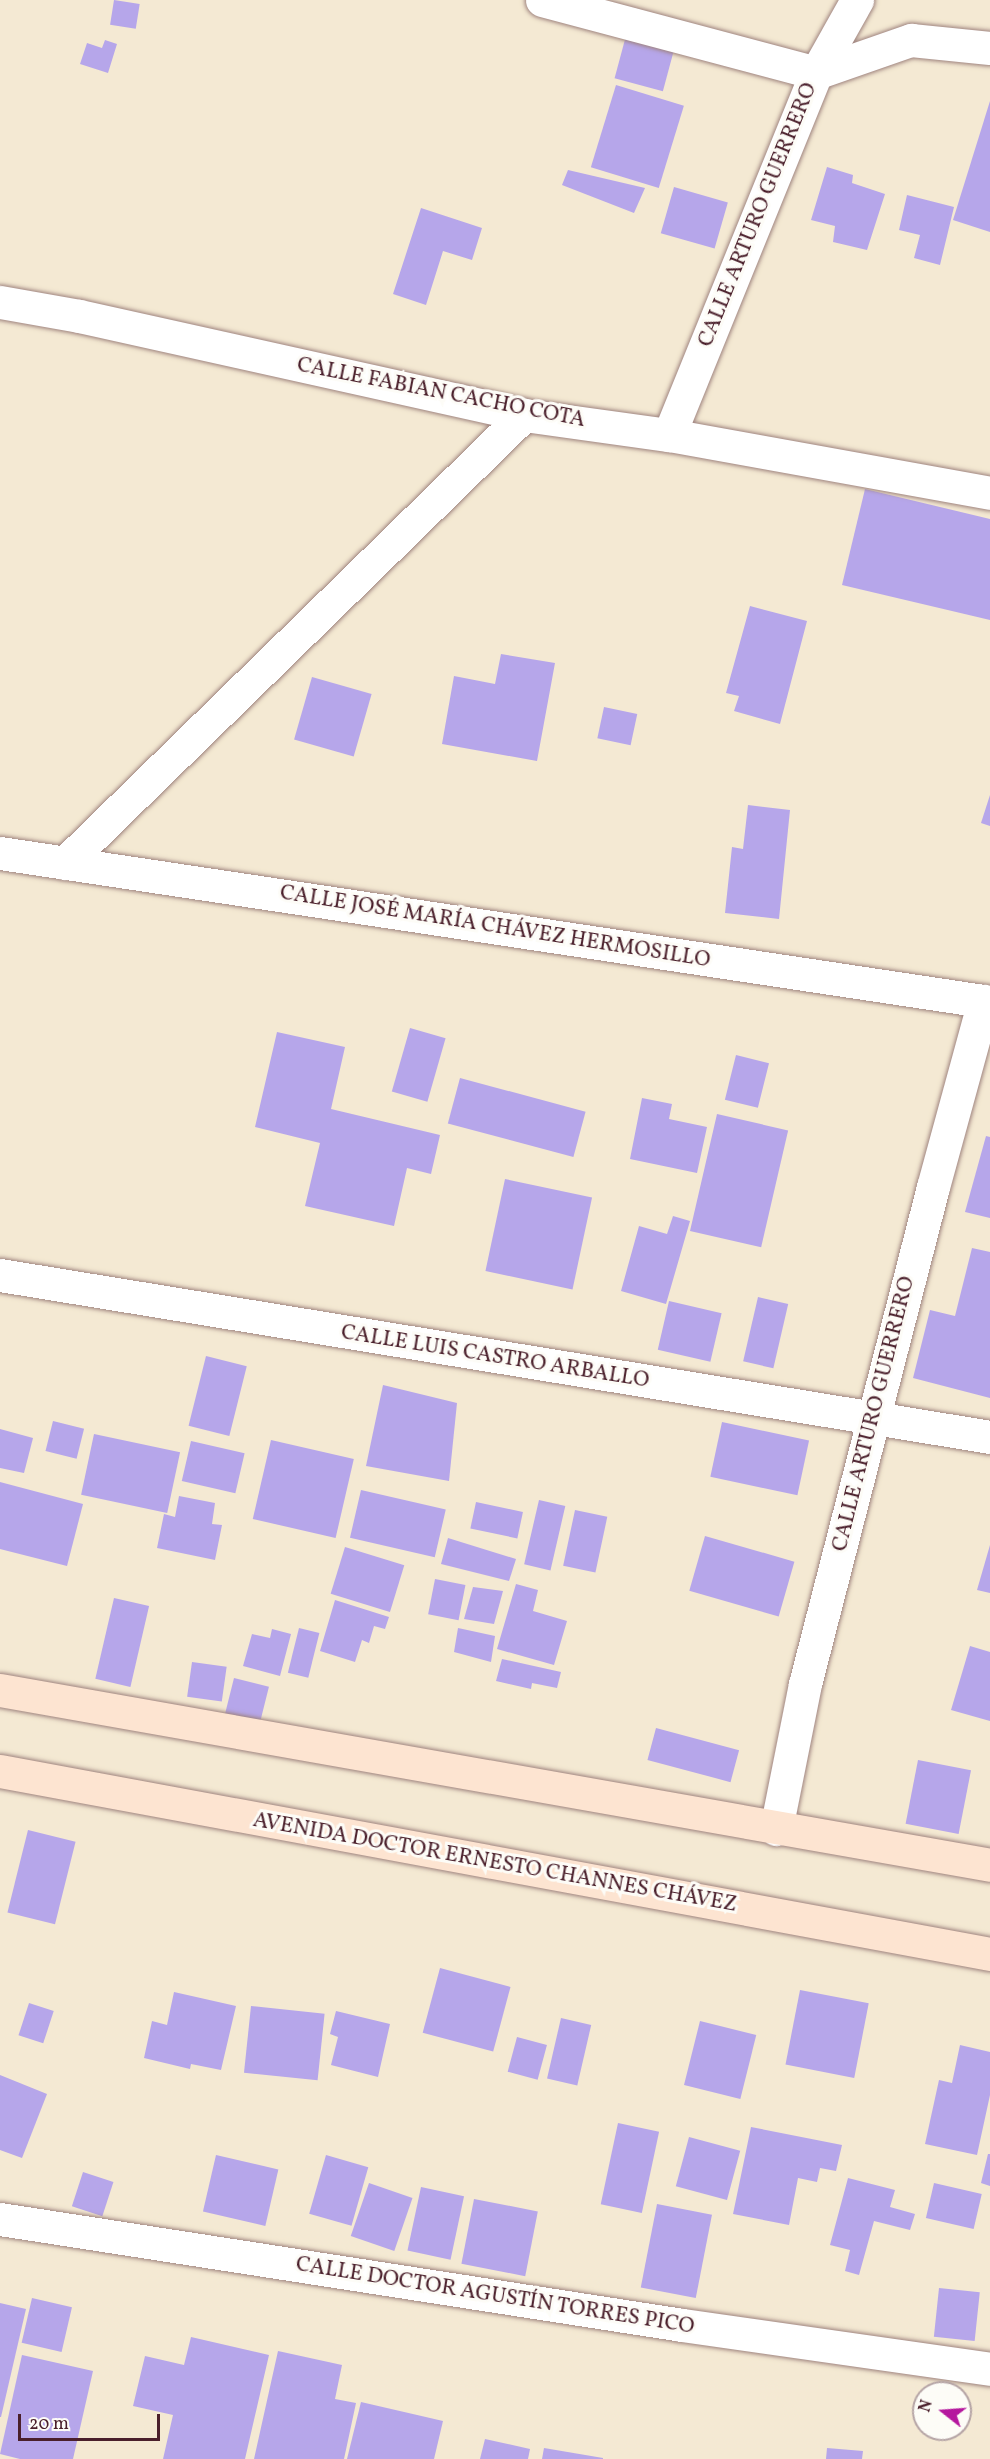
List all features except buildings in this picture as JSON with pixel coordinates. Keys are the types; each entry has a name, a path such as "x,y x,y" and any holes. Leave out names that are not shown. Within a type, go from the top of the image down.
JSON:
{"street":[{"path":"542,0 816,74 911,40 990,48"},
{"name":"CALLE ARTURO GUERRERO","path":"669,435 816,74 857,0"},
{"name":"CALLE FABIAN CACHO COTA","path":"0,302 79,316 524,415 669,435 990,493"},
{"path":"65,863 524,415"},
{"name":"CALLE JOSÉ MARÍA CHÁVEZ HERMOSILLO","path":"0,854 987,1002"},
{"name":"CALLE ARTURO GUERRERO","path":"776,1829 805,1684 872,1419 987,1002"},
{"name":"CALLE LUIS CASTRO ARBALLO","path":"0,1275 990,1437"},
{"path":"0,1690 776,1829 990,1865"},
{"name":"AVENIDA DOCTOR ERNESTO CHANNES CHÁVEZ","path":"0,1771 990,1954"},
{"name":"CALLE DOCTOR AGUSTÍN TORRES PICO","path":"0,2219 693,2327 990,2369"}]}
